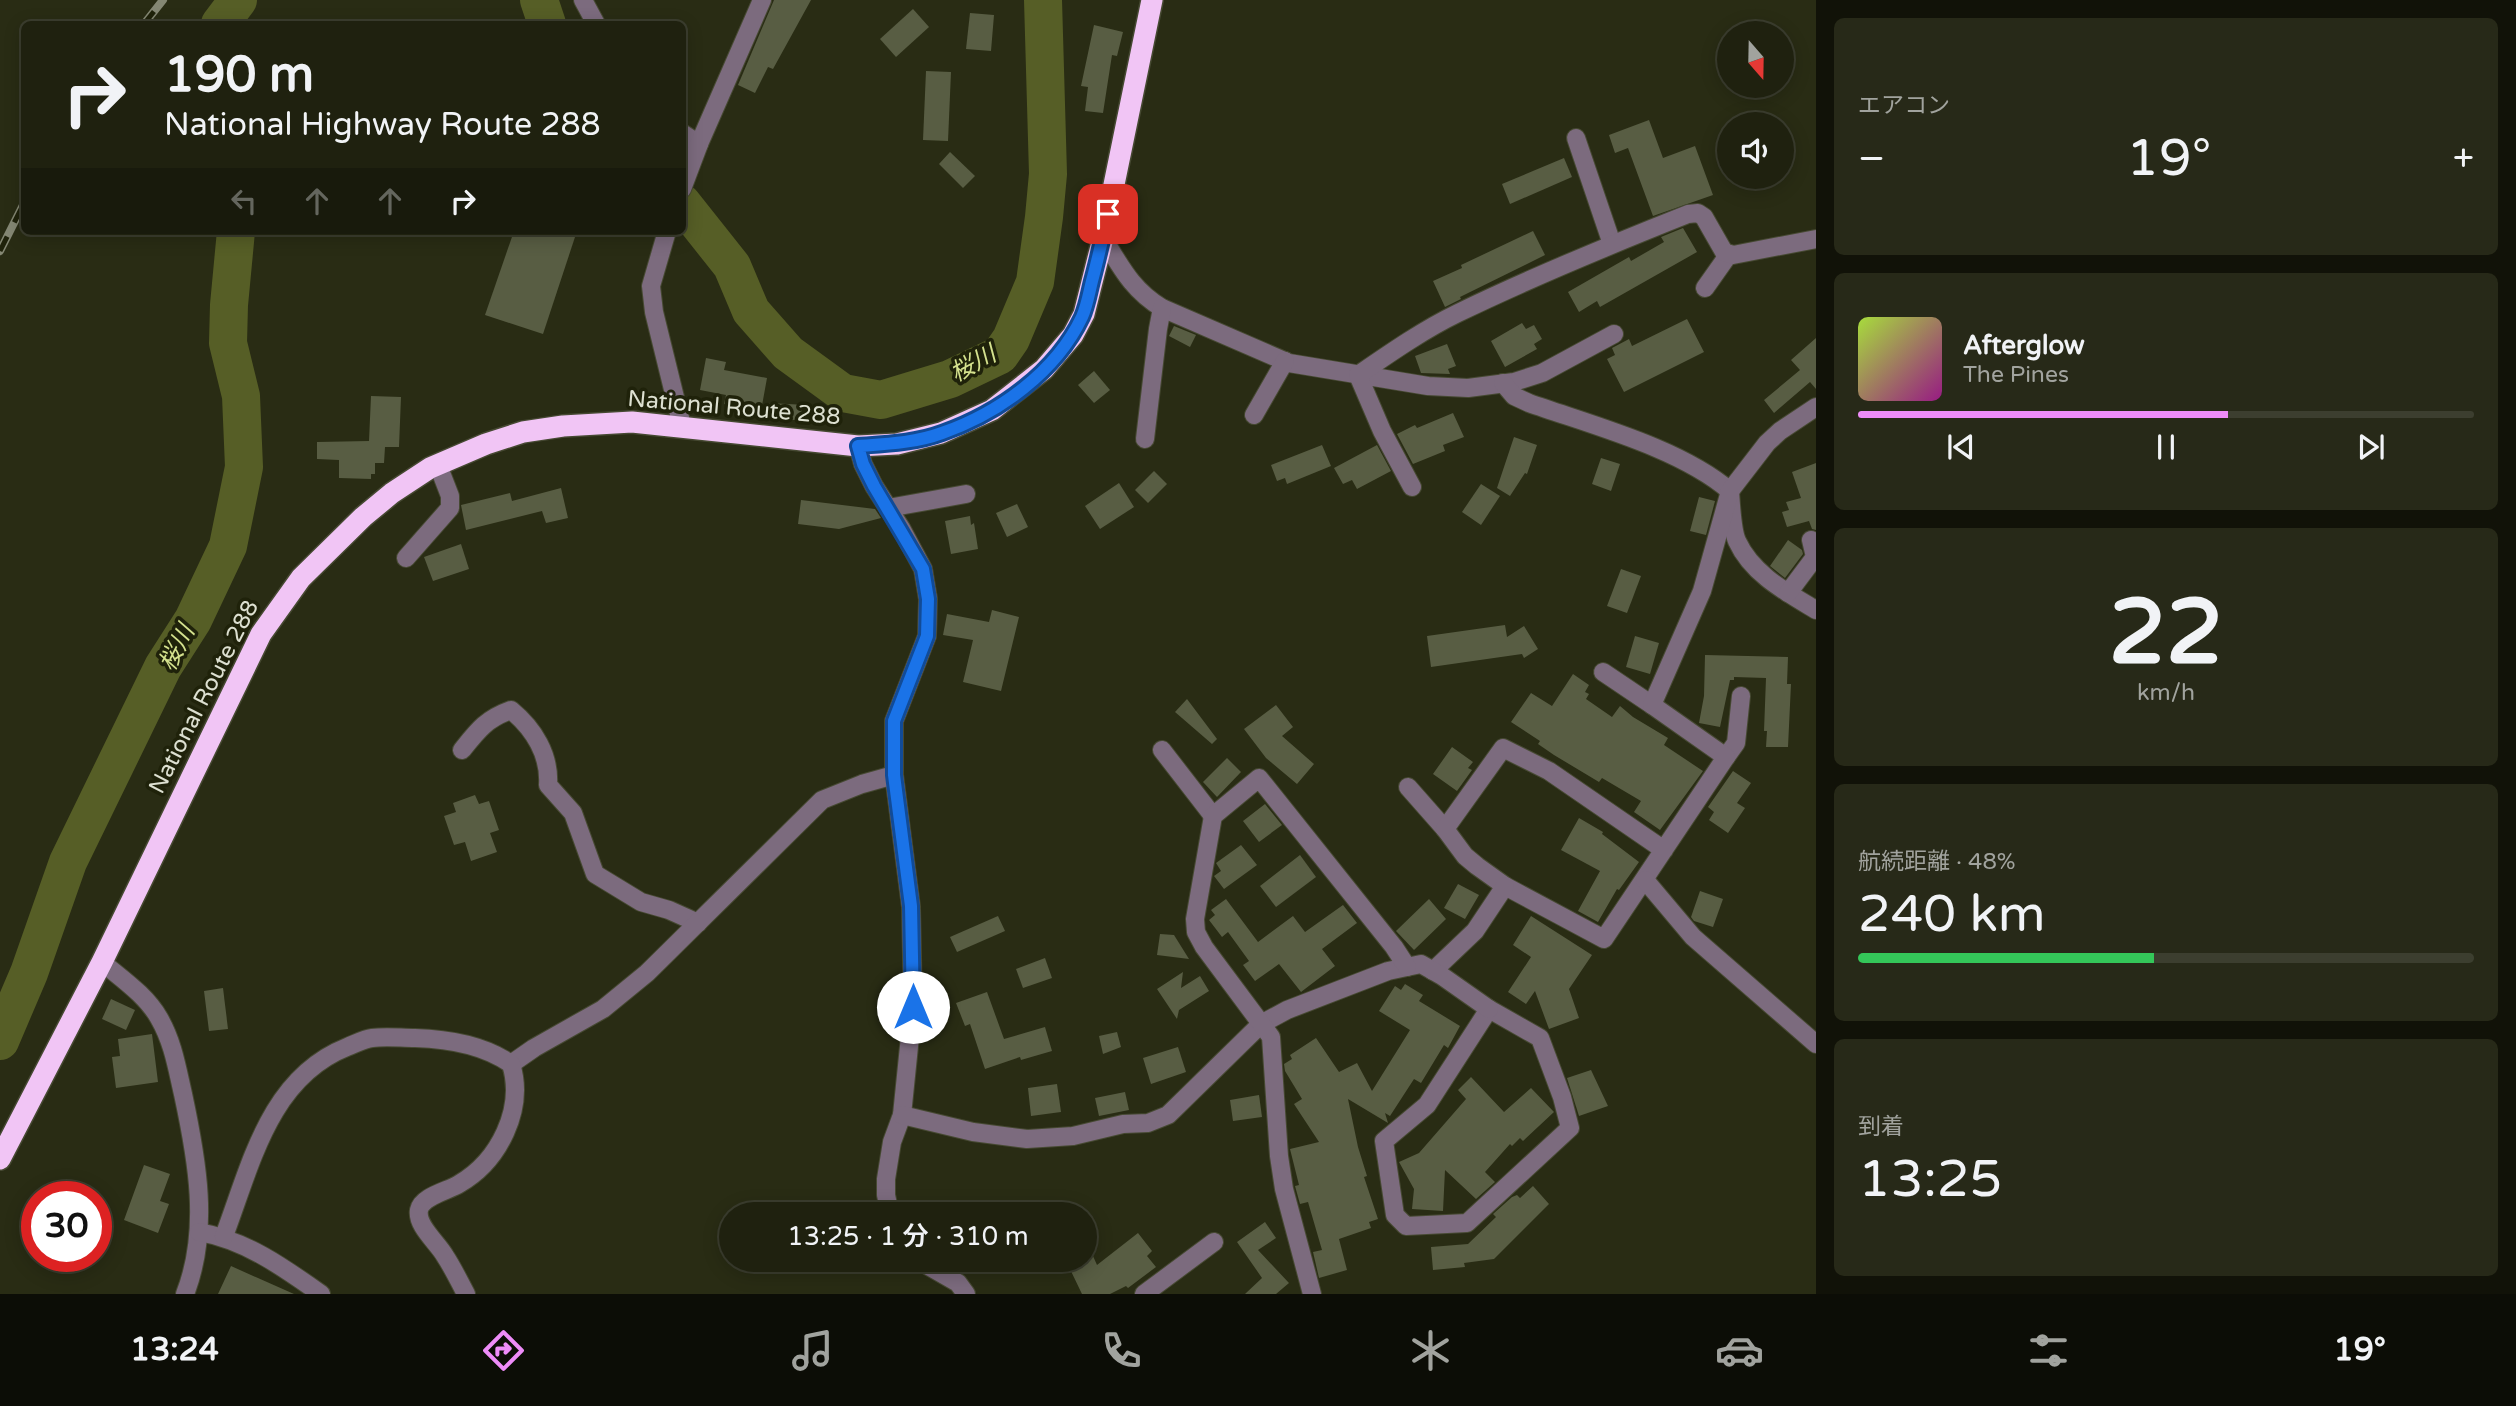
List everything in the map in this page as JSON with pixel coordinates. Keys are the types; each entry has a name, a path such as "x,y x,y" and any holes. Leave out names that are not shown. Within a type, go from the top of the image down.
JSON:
{"highway":[{"name":"National Route 288","path":"0,1159 102,962 261,634 301,578 363,517 392,493 438,465 486,444 523,432 563,426 632,422 858,446 897,444 941,433 992,410 1024,387 1052,361 1073,335 1084,314 1103,238 1152,0"}],"street":[{"path":"583,0 594,21"},
{"path":"686,178 762,0"},
{"path":"686,136 698,146"},
{"path":"1576,138 1612,244"},
{"path":"1359,375 1404,344 1456,314 1612,244 1688,214 1698,213 1704,217 1724,252 1733,255 1816,239"},
{"path":"665,235 651,286 654,312 682,426"},
{"path":"1103,238 1132,284 1147,299 1284,361 1428,386 1468,388 1542,373 1614,334"},
{"path":"1705,288 1729,254"},
{"path":"1145,439 1163,308"},
{"path":"1254,415 1284,361"},
{"path":"1359,375 1382,431 1412,487"},
{"path":"1503,383 1514,396 1529,403 1671,456 1717,480 1730,491 1736,540 1755,566 1771,583 1816,610"},
{"path":"1652,705 1702,591 1730,491 1767,443 1816,407"},
{"path":"858,446 863,464 923,569 928,599 927,636 894,721 894,775 911,906 913,1007 902,1115 892,1143 886,1179 887,1202"},
{"path":"406,558 450,508 450,496 438,465"},
{"path":"888,508 966,494"},
{"path":"1788,593 1815,557 1811,540"},
{"path":"1603,672 1726,757"},
{"path":"1408,787 1465,856 1505,886 1604,939 1736,743 1741,696"},
{"path":"462,750 480,727 495,716 511,710 536,734 549,768 548,785 573,813 595,874 641,902 669,910 698,923"},
{"path":"1445,829 1503,748 1549,771 1664,850"},
{"path":"1162,750 1213,816"},
{"path":"511,1064 603,1009 647,973 822,800 894,775"},
{"path":"1312,1294 1284,1189 1270,1037 1218,968 1196,932 1195,919 1213,816 1259,778 1407,967"},
{"path":"1645,880 1693,937 1816,1044"},
{"path":"1433,971 1475,930 1505,886"},
{"path":"102,962 146,1000 169,1038 190,1125 200,1200 199,1232 191,1278 185,1294"},
{"path":"902,1115 973,1132 1027,1139 1073,1136 1123,1124 1147,1123 1168,1115 1261,1024 1287,1010 1388,971 1421,964 1539,1038 1562,1097 1570,1128 1467,1223 1406,1226 1395,1216 1384,1141 1427,1105 1489,1009"},
{"path":"224,1236 271,1115 307,1070 334,1052 371,1038 427,1038 473,1046 502,1057 511,1064 516,1077 515,1101 510,1122 499,1145 476,1172 423,1202 419,1209 424,1228 444,1253 466,1294"},
{"path":"199,1232 224,1236 274,1261 321,1294"},
{"path":"1150,1292 1214,1242"},
{"path":"939,1272 958,1283 966,1294"}],"building":[{"path":"774,0 811,0 773,69 768,67 755,93 738,85"},
{"path":"913,9 929,27 896,57 880,39"},
{"path":"970,13 994,15 991,51 966,49"},
{"path":"1094,25 1123,32 1117,56 1112,55 1103,113 1085,111 1088,87 1081,86"},
{"path":"926,71 951,72 948,141 923,140"},
{"path":"1649,120 1663,158 1695,146 1713,195 1653,216 1628,148 1615,153 1609,135"},
{"path":"950,152 975,176 963,188 939,164"},
{"path":"1564,158 1572,177 1510,204 1502,184"},
{"path":"1683,228 1697,252 1600,307 1597,301 1579,312 1568,292 1629,257 1631,261 1664,242 1661,237"},
{"path":"1533,231 1545,255 1445,307 1433,281"},
{"path":"513,235 576,235 543,334 485,315"},
{"path":"1687,319 1704,352 1624,392 1607,359 1615,355 1612,348 1629,339 1632,346"},
{"path":"1522,323 1526,329 1534,325 1542,339 1534,344 1537,349 1505,367 1491,341"},
{"path":"1174,326 1196,335 1190,347 1169,336"},
{"path":"1816,338 1816,389 1810,382 1774,413 1764,400 1800,370 1791,360"},
{"path":"1447,344 1456,366 1448,369 1450,374 1421,373 1415,356"},
{"path":"706,358 726,362 724,370 767,378 761,411 724,404 726,395 700,390"},
{"path":"1094,371 1110,390 1094,403 1078,385"},
{"path":"371,396 401,397 399,447 385,447 384,463 375,463 375,474 371,474 371,479 339,478 339,460 317,459 317,442 369,441"},
{"path":"768,403 826,406 825,421 767,419"},
{"path":"1453,413 1464,437 1443,445 1445,451 1413,464 1397,434 1415,425 1417,428"},
{"path":"1514,437 1537,445 1527,474 1525,473 1510,496 1497,488"},
{"path":"1322,445 1331,466 1287,484 1285,478 1277,481 1271,465"},
{"path":"1377,445 1391,471 1357,489 1352,480 1343,484 1334,468"},
{"path":"1601,458 1620,464 1611,491 1592,484"},
{"path":"1816,463 1816,530 1812,529 1809,521 1787,527 1782,512 1789,510 1786,502 1801,498 1792,472"},
{"path":"1154,471 1167,484 1148,503 1135,490"},
{"path":"1119,483 1134,507 1100,529 1085,506"},
{"path":"1481,484 1500,496 1481,525 1462,512"},
{"path":"561,488 568,518 546,523 542,511 466,530 461,505 510,493 512,501"},
{"path":"1699,497 1715,501 1706,535 1690,531"},
{"path":"801,500 875,509 881,518 839,529 798,524"},
{"path":"1017,504 1028,527 1007,537 996,513"},
{"path":"970,516 971,525 974,523 978,549 951,554 945,521"},
{"path":"1788,540 1802,550 1803,554 1785,578 1770,566"},
{"path":"461,544 469,569 433,581 424,557"},
{"path":"1621,569 1641,576 1627,613 1607,606"},
{"path":"992,610 1019,617 1001,691 963,682 973,640 943,635 947,614 989,622"},
{"path":"1505,625 1507,637 1524,626 1538,649 1524,658 1522,654 1431,667 1427,636"},
{"path":"1635,636 1659,643 1650,674 1626,667"},
{"path":"1705,655 1788,657 1787,684 1791,684 1788,747 1766,747 1766,678 1734,677 1734,680 1730,680 1720,727 1699,723 1704,696"},
{"path":"1573,674 1589,685 1585,692 1589,694 1586,699 1612,717 1620,706 1668,738 1664,745 1703,771 1660,830 1634,812 1641,801 1602,778 1599,782 1554,755 1538,744 1540,741 1511,722 1531,693 1552,706"},
{"path":"1187,699 1217,739 1212,744 1175,712"},
{"path":"1276,705 1293,727 1282,736 1314,764 1297,784 1266,758 1244,729"},
{"path":"1452,747 1473,762 1468,768 1472,770 1457,791 1433,774"},
{"path":"1227,758 1241,772 1217,797 1203,782"},
{"path":"1733,771 1751,783 1737,803 1745,808 1728,833 1709,820 1714,812 1708,807"},
{"path":"475,795 479,804 489,801 499,830 490,833 497,852 471,861 465,842 454,845 444,816 456,812 453,803"},
{"path":"1265,804 1282,825 1259,842 1243,821"},
{"path":"1579,818 1603,832 1602,834 1639,862 1619,890 1617,889 1598,922 1578,911 1600,871 1561,850"},
{"path":"1241,845 1257,865 1224,889 1214,876 1221,871 1216,863"},
{"path":"1300,855 1316,877 1276,907 1260,886"},
{"path":"1458,884 1479,895 1465,919 1444,908"},
{"path":"1700,891 1723,899 1713,927 1694,921 1691,917"},
{"path":"1226,899 1258,942 1293,916 1305,932 1343,905 1357,923 1322,949 1335,966 1301,992 1279,964 1255,981 1243,965 1249,961 1228,932 1222,937 1209,920 1215,915 1211,910"},
{"path":"1429,899 1446,919 1414,950 1396,931"},
{"path":"998,916 1005,931 957,952 950,937"},
{"path":"1531,916 1592,955 1569,989 1579,1018 1549,1029 1535,991 1526,1004 1508,992 1531,957 1513,945"},
{"path":"1160,934 1174,935 1189,959 1157,955"},
{"path":"1045,958 1052,978 1023,988 1016,969"},
{"path":"1183,972 1181,988 1200,976 1209,991 1179,1010 1177,1019 1157,989"},
{"path":"1405,984 1423,995 1419,1001 1460,1026 1448,1048 1444,1045 1421,1083 1414,1079 1390,1116 1385,1113 1388,1123 1348,1099 1367,1176 1364,1177 1378,1219 1369,1222 1371,1228 1339,1239 1347,1270 1319,1278 1313,1252 1322,1250 1308,1202 1300,1204 1295,1186 1299,1185 1290,1149 1319,1142 1294,1104 1302,1099 1285,1071 1284,1064 1292,1059 1290,1055 1316,1038 1339,1072 1357,1063 1372,1091 1410,1030 1379,1011 1395,986 1401,990"},
{"path":"223,988 228,1029 209,1031 204,991"},
{"path":"987,992 1004,1039 1045,1027 1052,1051 1021,1060 1020,1057 985,1069 970,1024 965,1026 956,1003"},
{"path":"111,999 135,1010 126,1030 102,1019"},
{"path":"1117,1032 1121,1047 1103,1054 1099,1036"},
{"path":"152,1034 158,1082 116,1088 112,1057 120,1056 118,1039"},
{"path":"1178,1047 1186,1072 1151,1084 1143,1058"},
{"path":"1591,1070 1608,1106 1579,1116 1567,1078"},
{"path":"1471,1077 1504,1112 1531,1088 1554,1112 1523,1141 1520,1138 1512,1146 1510,1144 1485,1172 1495,1182 1476,1199 1445,1170 1443,1211 1412,1209 1414,1189 1399,1162 1419,1153 1466,1099 1458,1090"},
{"path":"1057,1084 1061,1112 1031,1116 1028,1088"},
{"path":"1125,1092 1129,1110 1099,1116 1095,1098"},
{"path":"1259,1095 1262,1117 1233,1121 1230,1100"},
{"path":"144,1165 170,1174 160,1201 169,1204 158,1233 124,1220"},
{"path":"1533,1186 1549,1204 1494,1259 1464,1263 1465,1267 1433,1270 1431,1247 1468,1244 1496,1217 1493,1214 1512,1197 1517,1195 1520,1198"},
{"path":"1265,1222 1276,1238 1258,1250 1289,1283 1276,1294 1245,1294 1262,1278 1237,1242"},
{"path":"1138,1233 1152,1251 1147,1256 1156,1267 1128,1288 1126,1286 1110,1294 1082,1294 1071,1272 1097,1272 1097,1265"},
{"path":"231,1266 251,1275 294,1294 218,1294"}],"waterway":[{"name":"桜川","path":"222,21 238,0"},
{"name":"桜川","path":"539,0 546,21"},
{"name":"桜川","path":"686,208 732,266 751,311 788,353 843,393 881,400 950,379 1000,355 1011,339 1035,282 1044,217 1048,174 1043,0"},
{"name":"桜川","path":"0,1041 29,973 68,862 163,667 193,620 228,546 244,467 241,396 228,343 236,235"}],"railway":[{"path":"146,21 163,0"},
{"path":"0,251 21,209"}],"route":[{"path":"913,1007 911,906 894,775 894,721 927,636 928,599 923,569 874,486 858,446 897,444 941,433 971,421 992,410 1044,369 1073,335 1084,314 1108,214"}]}
